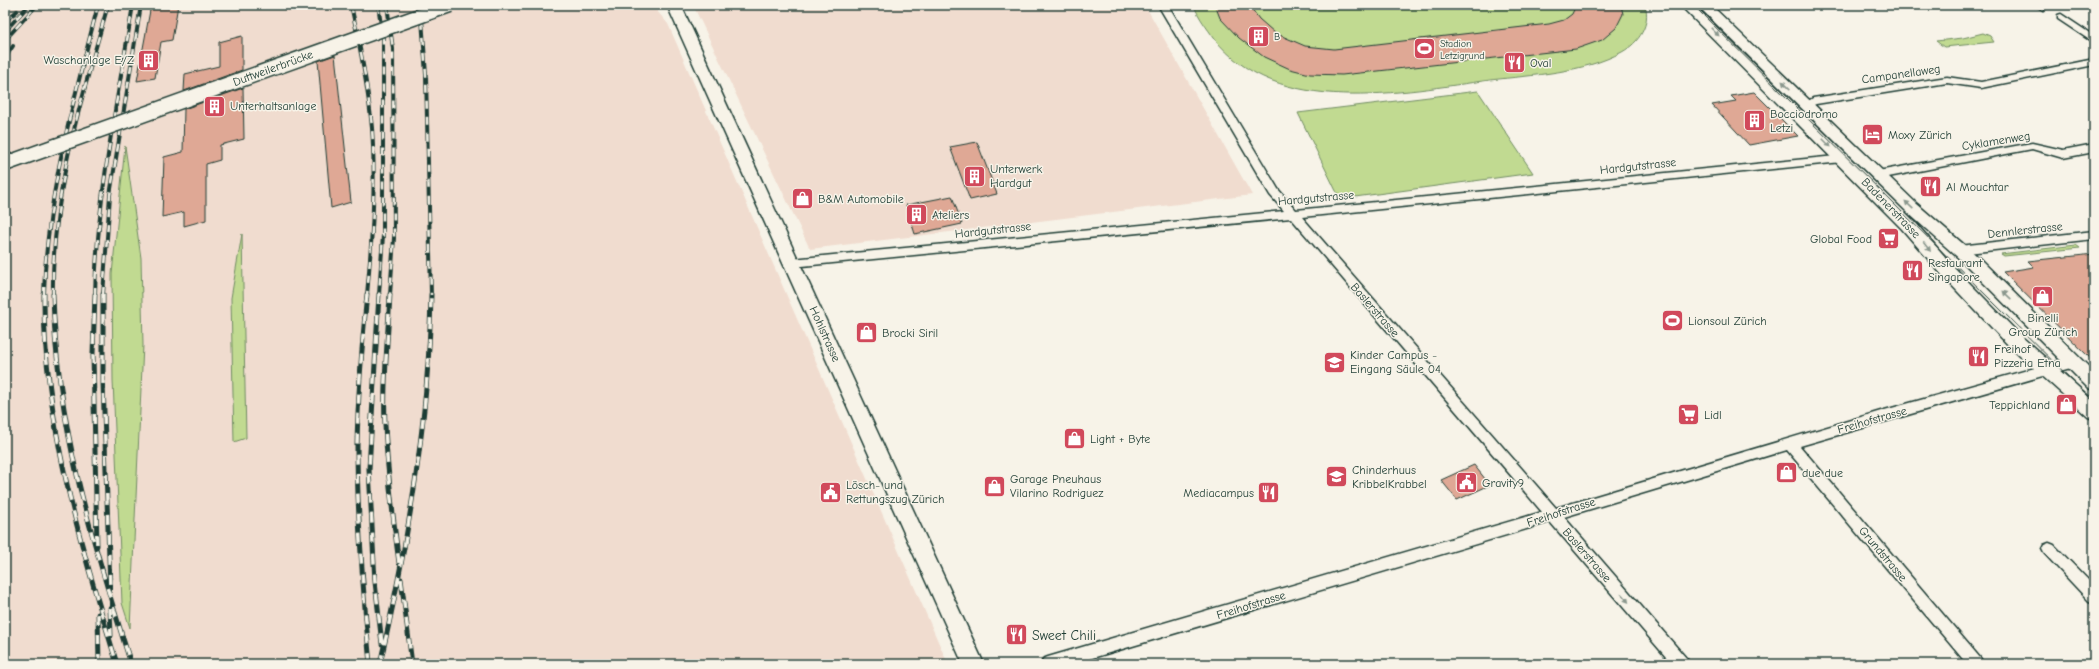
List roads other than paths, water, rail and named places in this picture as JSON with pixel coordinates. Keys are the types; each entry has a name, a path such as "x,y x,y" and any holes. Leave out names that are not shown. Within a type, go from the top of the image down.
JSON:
{"street":[{"name":"Duttweilerbrücke","path":"5,164 450,5"},
{"name":"Hohlstrasse","path":"674,5 974,664"},
{"name":"Baslerstrasse","path":"1163,5 1269,185 1292,214 1682,664"},
{"name":"Badenerstrasse","path":"1687,5 1908,224 1948,271 2016,342 2094,412"},
{"name":"Badenerstrasse","path":"1704,5 1931,226 1959,250 2094,383"},
{"path":"2061,17 2094,40"},
{"name":"Campanellaweg","path":"1806,105 1813,101 1929,82 1947,80 1981,85 2094,62"},
{"name":"Cyklamenweg","path":"1878,175 2032,146 2063,154 2094,148"},
{"name":"Hardgutstrasse","path":"792,263 1842,158"},
{"name":"Dennlerstrasse","path":"1959,250 2094,235"},
{"name":"Freihofstrasse","path":"1048,664 1790,444 2074,362"},
{"name":"Grundstrasse","path":"1790,444 1976,664"},
{"path":"2049,549 2094,596"}],"tram line":[{"path":"1693,5 2094,402"}],"railway":[{"path":"5,31 29,5"},
{"path":"5,40 37,5"},
{"path":"44,295 50,221 56,185 71,113 98,5"},
{"path":"53,294 57,221 62,184 78,112 108,5"},
{"path":"95,295 104,185 114,113 133,5"},
{"path":"103,295 110,195 141,5"},
{"path":"351,5 358,36 372,128 374,169 373,211 367,295"},
{"path":"378,5 383,38 383,235 379,295"},
{"path":"387,5 393,49 394,238 390,295"},
{"path":"421,5 426,75 431,294"},
{"path":"5,21 17,11"},
{"path":"5,58 13,46"},
{"path":"53,294 61,389 78,482 103,573 131,664"},
{"path":"95,294 93,354 97,546"},
{"path":"367,294 360,370 357,445 361,554 370,664"},
{"path":"379,294 369,469 375,582 382,644"},
{"path":"390,294 385,375 385,424 392,511 399,563"},
{"path":"380,664 400,572 415,480 426,387 431,294"},
{"path":"44,295 45,341 50,388 66,481 77,527 117,664"},
{"path":"103,295 103,382 110,588"},
{"path":"401,579 412,664"},
{"path":"110,608 111,636"},
{"path":"98,614 99,664"},
{"path":"5,658 9,664"}],"place":[{"name":"B","path":"1259,36"},
{"name":"Stadion Letzigrund","path":"1425,49"},
{"name":"Waschanlage E/Z","path":"149,60"},
{"name":"Oval","path":"1515,63"},
{"name":"Unterhaltsanlage","path":"214,106"},
{"name":"Bocciodromo Letzi","path":"1755,121"},
{"name":"Moxy Zürich","path":"1872,135"},
{"name":"Unterwerk Hardgut","path":"975,176"},
{"name":"Al Mouchtar","path":"1930,187"},
{"name":"B&M Automobile","path":"802,199"},
{"name":"Ateliers","path":"916,215"},
{"name":"Global Food","path":"1888,239"},
{"name":"Restaurant Singapore","path":"1913,270"},
{"name":"Binelli Group Zürich","path":"2043,297"},
{"name":"Lionsoul Zürich","path":"1673,321"},
{"name":"Brocki Siril","path":"867,333"},
{"name":"Freihof Pizzeria Etna","path":"1979,356"},
{"name":"Kinder Campus - Eingang Säule 04","path":"1334,362"},
{"name":"Teppichland","path":"2066,405"},
{"name":"Lidl","path":"1689,415"},
{"name":"Light + Byte","path":"1074,439"},
{"name":"due due","path":"1786,473"},
{"name":"Chinderhuus KribbelKrabbel","path":"1336,477"},
{"name":"Gravity9","path":"1466,483"},
{"name":"Garage Pneuhaus Vilarino Rodriguez","path":"994,486"},
{"name":"Lösch- und Rettungszug Zürich","path":"830,492"},
{"name":"Mediacampus","path":"1269,493"},
{"name":"Sweet Chili","path":"1017,635"}]}
